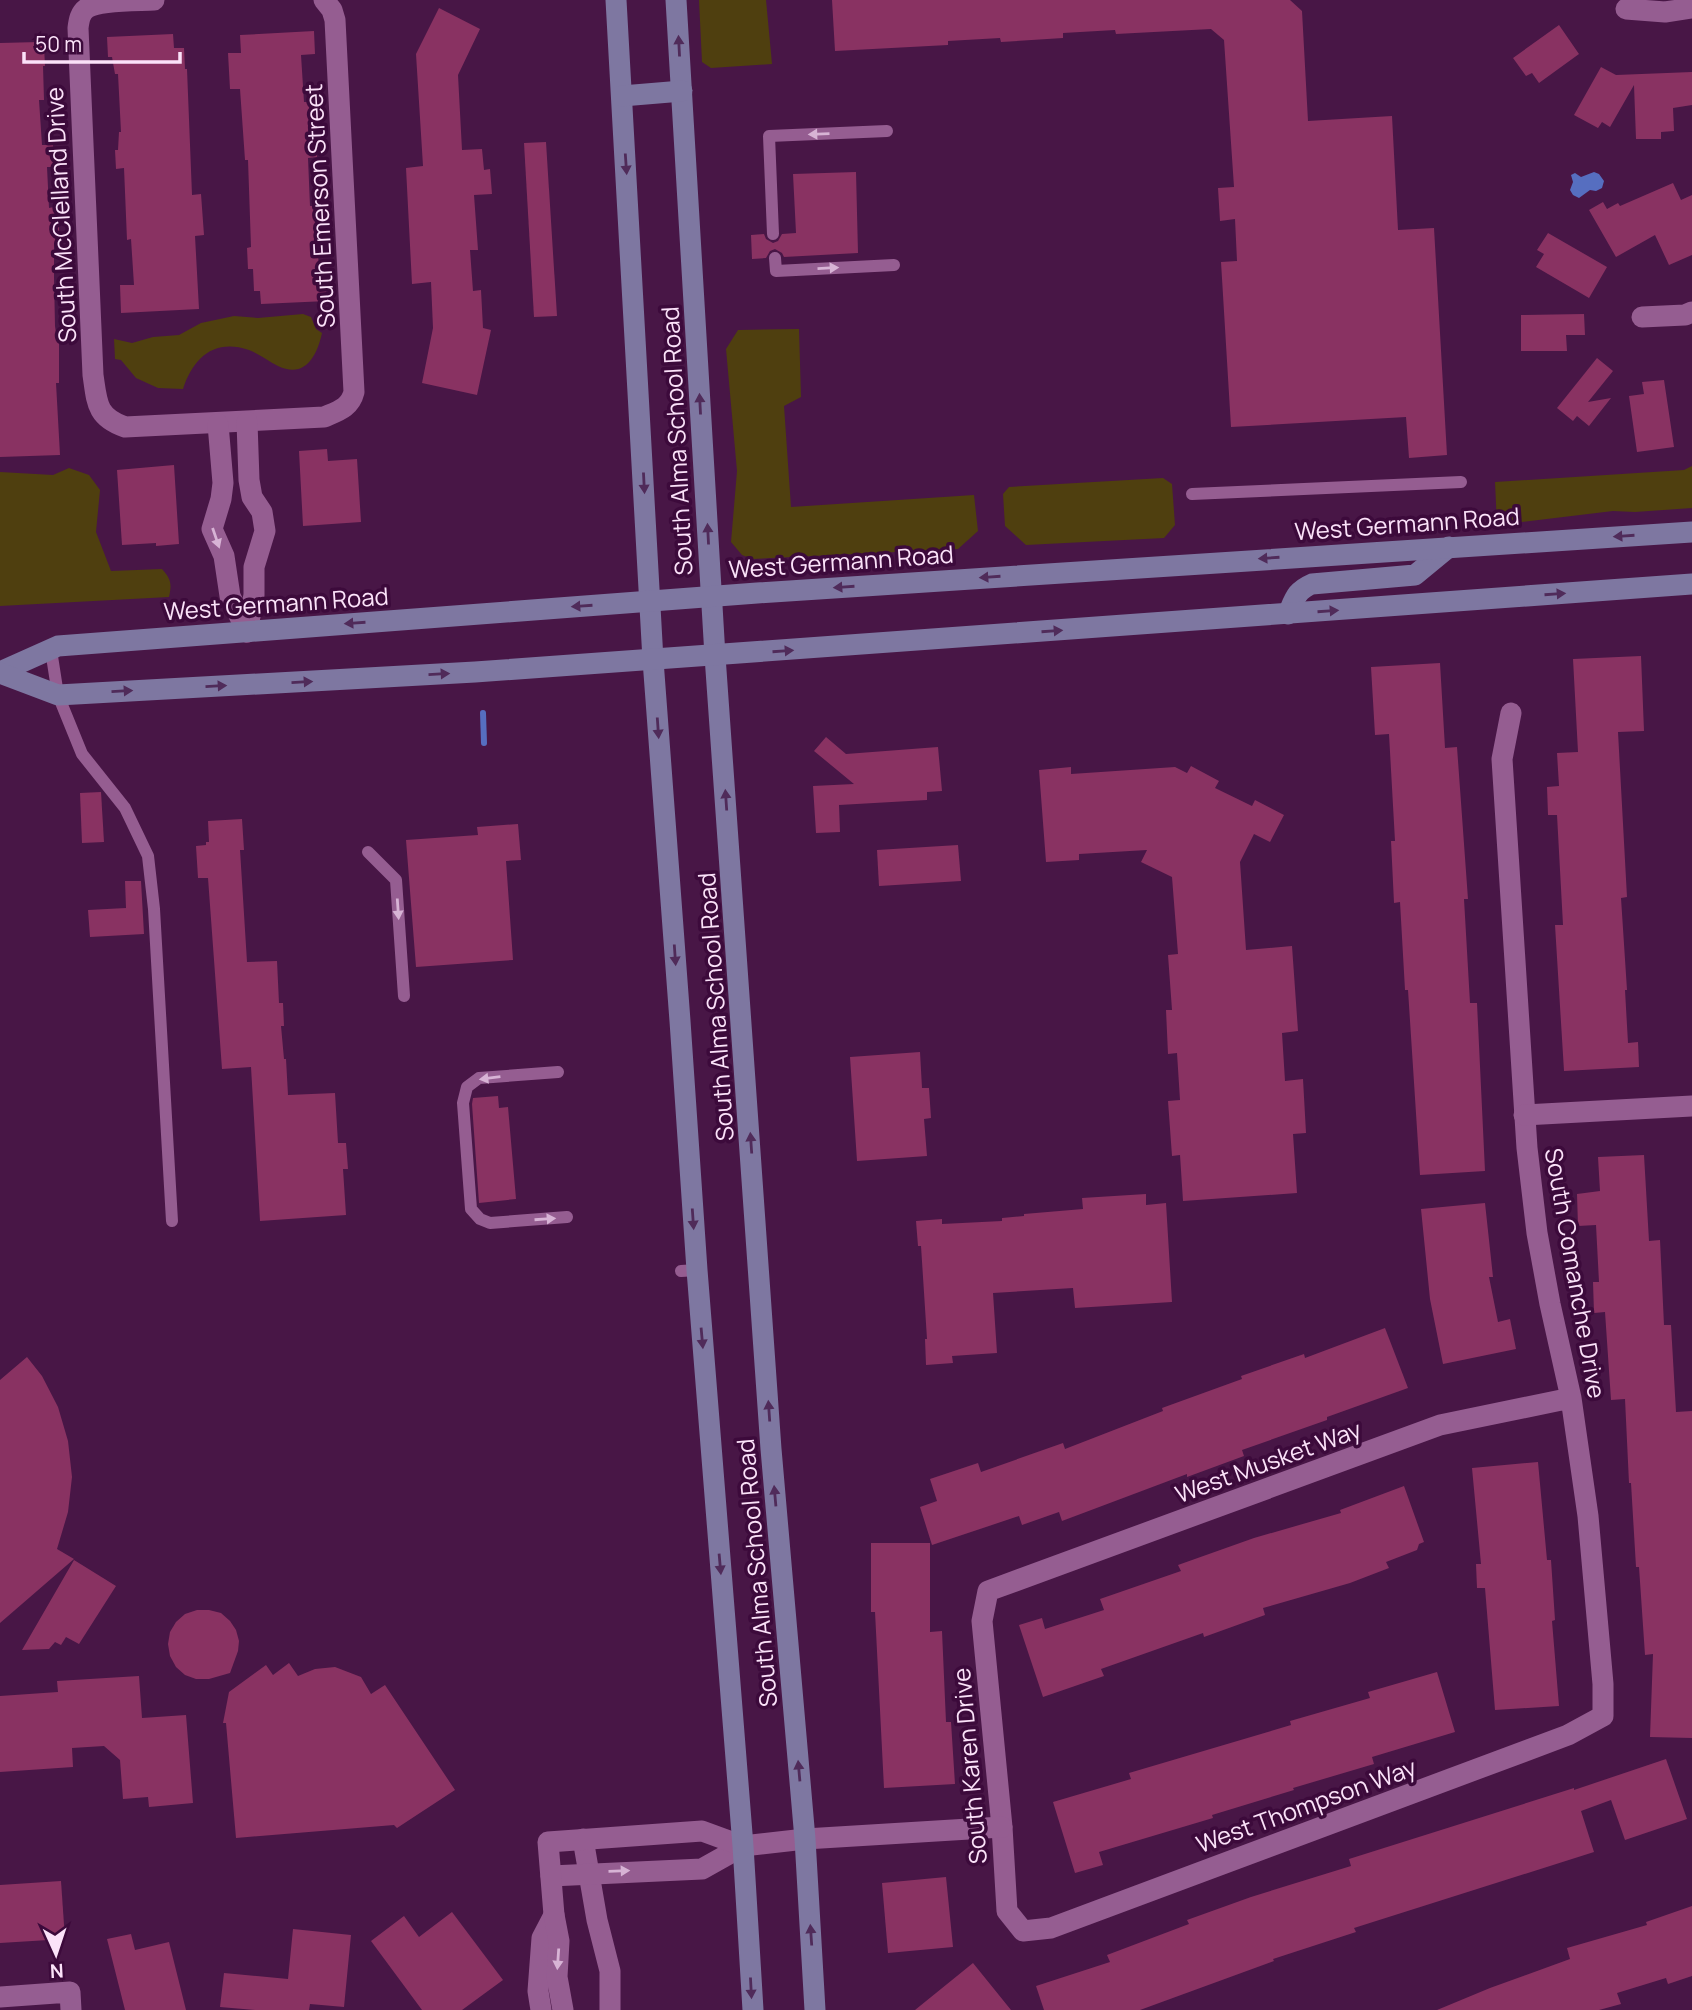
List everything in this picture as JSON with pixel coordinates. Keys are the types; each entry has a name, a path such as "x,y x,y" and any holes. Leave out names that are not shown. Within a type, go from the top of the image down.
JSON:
{"main road":[{"name":"South Alma School Road","path":"616,0 653,660 680,1007 689,1270 743,1846 753,2010"},
{"name":"South Alma School Road","path":"676,0 715,656 771,1449 805,1839 815,2010"},
{"path":"622,96 682,91"},
{"name":"West Germann Road","path":"0,673 58,646 712,596 1692,532"},
{"path":"1288,614 1300,589 1312,584 1415,575 1449,547"},
{"name":"West Germann Road","path":"0,673 58,695 475,673 1692,584"}],"street":[{"name":"South McClelland Drive","path":"155,0 99,3 88,6 80,17 78,36 93,375 97,402 102,414 112,423 125,427 218,424"},
{"name":"South Emerson Street","path":"247,422 324,417 347,406 354,392 340,87 335,20 326,1"},
{"path":"1626,9 1665,12 1692,8"},
{"path":"1642,317 1685,315 1692,312"},
{"path":"247,422 252,497 262,512 265,531 254,567 254,595 247,632 230,596 224,556 212,529 223,483 218,424 247,422"},
{"path":"221,499 252,497"},
{"name":"South Comanche Drive","path":"1511,713 1502,759 1524,1115 1537,1233 1571,1398 1588,1516 1603,1685 1603,1716"},
{"path":"1524,1115 1692,1106"},
{"name":"West Musket Way","path":"988,1591 1440,1425 1571,1398"},
{"name":"South Karen Drive","path":"988,1591 982,1621 1002,1827 1007,1910 1023,1931"},
{"name":"West Thompson Way","path":"1023,1931 1051,1928 1567,1735 1603,1716"},
{"path":"551,1875 702,1869 743,1846 805,1839 1002,1827"},
{"path":"563,2010 557,1977 559,1941 548,1842 702,1831 743,1846"},
{"path":"583,1839 610,1970 610,2010"},
{"path":"541,2010 538,1991 542,1938 554,1915"},
{"path":"0,1997 70,2001"}],"lane":[{"path":"774,234 769,136 887,131"},
{"path":"775,258 776,271 894,265"},
{"path":"1192,494 1461,482"},
{"path":"51,650 58,695 82,754 125,808 148,856 154,909 172,1221"},
{"path":"368,852 396,880 404,996"},
{"path":"558,1072 479,1078 467,1087 463,1103 471,1209 480,1219 490,1223 567,1217"}],"shaded area":[{"path":"699,0 766,0 772,64 711,68 702,62"},
{"path":"303,314 311,317 316,329 322,333 313,357 296,370 278,366 249,350 225,347 207,353 199,360 183,389 158,388 136,378 121,360 115,359 114,339 132,343 153,337 179,335 201,323 234,316 258,318"},
{"path":"799,329 801,397 784,406 791,507 974,495 978,531 958,549 752,559 742,555 731,542 737,471 726,349 738,330"},
{"path":"1692,466 1692,508 1613,511 1497,525 1495,482 1684,470"},
{"path":"69,468 89,475 100,490 96,532 111,571 162,569 170,582 169,597 0,606 0,472 53,475"},
{"path":"1163,478 1172,484 1175,525 1164,538 1026,545 1005,526 1003,494 1009,487"}],"water":[{"path":"1594,172 1604,181 1602,188 1590,190 1579,198 1573,195 1570,190 1573,182 1571,175 1575,173 1581,177"}],"building":[{"path":"832,0 1290,0 1302,11 1308,121 1392,116 1398,230 1434,228 1447,455 1409,458 1406,417 1231,427 1221,262 1237,261 1235,219 1220,221 1218,188 1234,187 1224,40 1211,29 1116,34 1115,30 1063,33 1063,38 1001,42 1000,38 948,41 948,45 835,51"},
{"path":"439,8 480,29 458,75 462,150 482,149 484,170 490,169 492,194 474,195 478,250 470,250 473,291 481,290 483,328 491,330 477,395 422,383 433,328 431,282 412,284 406,168 423,166 416,54"},
{"path":"1559,25 1579,54 1539,83 1532,73 1526,76 1513,58"},
{"path":"314,31 315,54 301,55 304,102 309,102 311,141 317,140 317,157 308,158 310,206 323,206 324,230 317,230 319,273 325,273 327,301 261,304 260,291 254,291 253,269 248,269 247,248 251,247 248,160 245,160 240,89 230,89 228,53 241,53 240,35"},
{"path":"173,34 174,48 184,48 187,69 192,195 201,194 204,235 195,236 199,309 121,313 120,285 134,285 131,239 127,240 124,168 116,169 115,150 118,150 121,132 118,74 115,74 112,57 108,57 107,37"},
{"path":"39,42 39,46 44,46 45,66 44,100 39,100 42,145 53,145 54,167 47,167 49,208 54,207 56,224 59,225 59,243 54,243 54,277 55,326 56,333 59,333 59,383 56,383 60,455 0,457 0,43"},
{"path":"1601,67 1616,75 1692,72 1692,105 1673,108 1674,131 1661,132 1661,139 1636,139 1634,85 1610,127 1602,122 1598,128 1574,115"},
{"path":"546,142 557,316 534,317 524,143"},
{"path":"856,172 858,253 784,257 775,249 770,251 766,258 752,259 751,235 764,234 766,239 773,243 778,241 782,234 796,233 793,174"},
{"path":"1673,183 1681,200 1692,195 1692,255 1669,265 1655,235 1616,257 1589,210 1603,202 1607,209 1618,203 1620,206"},
{"path":"1548,233 1607,267 1589,298 1536,267 1544,254 1537,250"},
{"path":"1584,314 1585,335 1566,335 1567,351 1521,351 1521,315"},
{"path":"1597,358 1613,371 1588,402 1611,398 1589,426 1577,416 1573,421 1557,408"},
{"path":"1664,380 1674,447 1637,452 1629,396 1644,394 1642,382"},
{"path":"327,449 328,461 357,459 361,522 303,526 299,451"},
{"path":"174,465 179,544 122,545 117,470"},
{"path":"1641,656 1644,731 1618,732 1627,897 1621,898 1628,1043 1638,1042 1639,1067 1564,1071 1555,925 1563,925 1557,815 1548,815 1547,787 1559,786 1557,753 1578,752 1573,659"},
{"path":"1440,663 1445,748 1457,747 1468,899 1464,899 1470,1003 1477,1003 1485,1171 1420,1175 1400,902 1394,903 1391,841 1395,841 1389,734 1375,735 1371,667"},
{"path":"826,737 846,754 938,747 942,791 927,792 927,800 839,805 840,832 816,833 813,786 854,784 814,751"},
{"path":"1191,766 1219,781 1215,788 1252,806 1255,800 1284,815 1270,842 1254,834 1240,862 1246,950 1292,946 1298,1031 1282,1033 1285,1081 1303,1079 1306,1133 1293,1134 1297,1193 1183,1201 1180,1155 1172,1156 1168,1101 1180,1100 1177,1053 1168,1054 1166,1010 1172,1010 1168,955 1178,954 1172,877 1141,862 1147,850 1079,854 1079,860 1046,862 1039,770 1071,767 1071,774 1175,767 1187,773"},
{"path":"101,792 104,842 82,843 80,793"},
{"path":"242,819 244,850 240,850 247,962 277,961 279,1003 283,1003 284,1026 281,1026 288,1095 335,1093 338,1143 346,1143 348,1169 343,1169 346,1215 260,1221 251,1067 222,1069 208,878 198,878 196,846 209,842 208,821"},
{"path":"518,824 521,860 506,861 513,960 416,967 406,840 478,835 477,827"},
{"path":"958,845 961,881 879,886 877,850"},
{"path":"125,881 141,881 144,934 90,937 88,910 126,908"},
{"path":"920,1052 922,1088 929,1088 931,1118 924,1119 927,1156 857,1161 850,1057"},
{"path":"498,1096 499,1108 508,1107 516,1199 479,1203 473,1098"},
{"path":"1644,1155 1649,1241 1660,1240 1664,1325 1671,1325 1676,1412 1692,1411 1692,1738 1650,1737 1653,1654 1645,1655 1639,1567 1636,1567 1629,1483 1625,1399 1611,1400 1605,1312 1594,1313 1593,1282 1599,1282 1596,1225 1578,1226 1577,1194 1600,1191 1598,1157"},
{"path":"1146,1194 1146,1205 1166,1203 1172,1302 1075,1308 1073,1288 993,1293 997,1353 952,1356 953,1363 926,1365 921,1246 918,1246 916,1221 942,1219 942,1224 1002,1221 1002,1218 1024,1214 1083,1209 1082,1198"},
{"path":"1485,1203 1493,1277 1489,1277 1498,1322 1510,1319 1516,1349 1443,1364 1430,1299 1421,1209"},
{"path":"1385,1328 1408,1388 1242,1450 1244,1456 1187,1477 1187,1474 1062,1521 1059,1512 1022,1525 1019,1516 932,1545 920,1507 937,1501 930,1479 978,1463 981,1472 1063,1443 1065,1449 1163,1411 1162,1408 1242,1379 1241,1376 1304,1354 1305,1358"},
{"path":"27,1357 42,1376 58,1407 68,1441 72,1477 68,1512 57,1549 74,1559 0,1623 0,1380"},
{"path":"1538,1462 1547,1560 1551,1560 1555,1620 1552,1621 1559,1706 1495,1710 1485,1588 1477,1588 1476,1564 1481,1564 1472,1468"},
{"path":"1404,1486 1424,1542 1419,1544 1417,1550 1386,1562 1389,1568 1350,1583 1263,1608 1265,1615 1204,1637 1203,1633 1101,1669 1104,1676 1043,1697 1019,1625 1042,1618 1045,1629 1104,1610 1100,1599 1181,1571 1178,1565 1254,1538 1341,1513 1340,1510"},
{"path":"871,1543 930,1543 930,1632 942,1631 946,1722 951,1722 955,1784 884,1788 875,1612 871,1612"},
{"path":"74,1560 116,1586 79,1644 66,1637 61,1645 55,1642 49,1649 22,1650"},
{"path":"197,1610 221,1613 236,1630 238,1651 230,1673 209,1679 196,1679 185,1675 176,1667 170,1656 170,1632 185,1614"},
{"path":"289,1663 298,1676 315,1669 335,1667 361,1677 371,1694 385,1685 455,1790 397,1828 394,1825 236,1838 226,1723 223,1723 229,1692 266,1665 273,1675"},
{"path":"1437,1672 1455,1732 1372,1757 1374,1764 1212,1815 1213,1818 1099,1852 1103,1865 1075,1873 1053,1802 1131,1779 1129,1773 1291,1725 1290,1721 1370,1698 1368,1692"},
{"path":"139,1676 142,1718 186,1715 193,1803 149,1807 148,1797 123,1799 120,1760 104,1746 72,1748 73,1767 0,1772 0,1696 58,1692 57,1681"},
{"path":"1666,1759 1687,1819 1625,1840 1611,1800 1581,1811 1594,1852 1354,1928 1356,1932 1273,1959 1274,1961 1140,2010 1044,2010 1036,1986 1110,1962 1107,1955 1189,1924 1187,1920 1351,1866 1349,1859"},
{"path":"946,1877 953,1947 888,1953 882,1883"},
{"path":"61,1881 65,1939 0,1943 0,1885"},
{"path":"1692,1906 1692,1976 1668,1984 1666,1978 1617,1993 1621,2004 1599,2010 1437,2010 1570,1959 1567,1948 1647,1925 1646,1922"},
{"path":"452,1912 503,1980 462,2010 422,2010 371,1941 404,1916 419,1937"},
{"path":"293,1929 351,1935 344,2007 310,2004 309,2010 255,2010 220,2007 224,1973 288,1979"},
{"path":"131,1934 135,1950 169,1942 186,2010 125,2010 107,1939"},
{"path":"973,1963 1011,2010 915,2010 957,1976"}],"waterway":[{"path":"483,713 484,743"}]}
